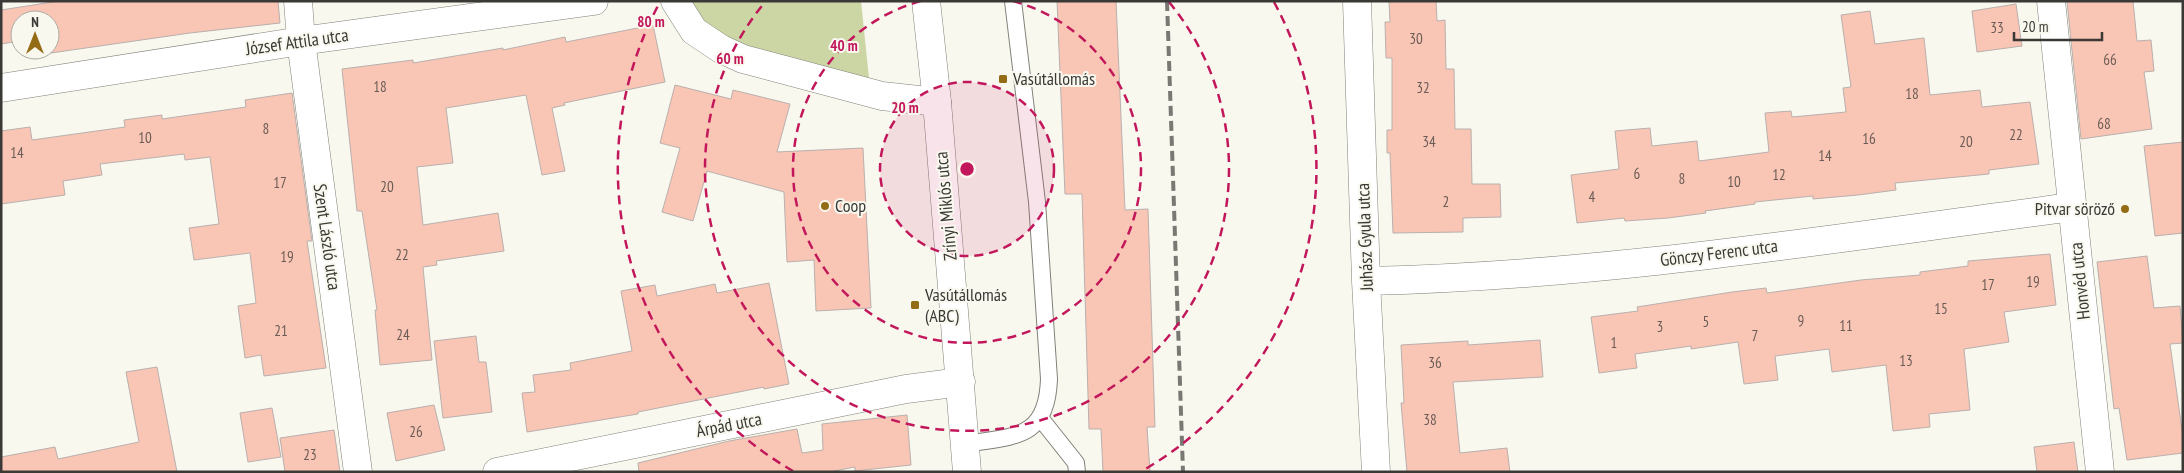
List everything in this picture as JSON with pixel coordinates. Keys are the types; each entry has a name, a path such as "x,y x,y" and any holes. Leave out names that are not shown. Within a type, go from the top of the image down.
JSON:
{"street":[{"name":"Szent László utca","path":"298,1 300,41 358,472"},
{"name":"József Attila utca","path":"1,88 300,41 594,1"},
{"path":"675,1 694,30 721,49 743,59 882,96 937,102"},
{"name":"Zrínyi Miklós utca","path":"926,1 937,102 967,472"},
{"name":"Juhász Gyula utca","path":"1357,1 1366,281 1376,472"},
{"name":"Honvéd utca","path":"2051,1 2100,472"},
{"name":"Gönczy Ferenc utca","path":"1366,281 1582,268 1691,257 2072,207"},
{"name":"Árpád utca","path":"497,472 906,389 961,382"}],"lane":[{"path":"965,444 1021,434 1033,427 1041,419 1048,399 1037,202 1013,1"},
{"path":"1041,419 1076,463 1076,472"}],"green space":[{"path":"690,1 861,1 869,78 721,42 703,28"}],"building":[{"path":"59,1 278,1 280,23 190,33 60,52 60,10 10,10 10,43 1,44 1,10"},
{"path":"1057,1 1116,1 1125,210 1148,209 1155,427 1147,427 1150,472 1103,472 1101,429 1089,429 1082,194 1065,194"},
{"path":"1389,1 1436,1 1437,21 1445,20 1446,69 1454,69 1455,129 1471,129 1472,184 1500,184 1501,217 1463,218 1463,232 1393,233 1390,153 1387,153 1387,130 1392,130 1392,58 1386,58 1385,22 1390,22"},
{"path":"2067,1 2133,1 2137,41 2151,40 2154,71 2144,72 2152,129 2081,139"},
{"path":"2016,4 2022,46 1977,52 1972,11"},
{"path":"1870,11 1875,44 1924,38 1930,95 1980,90 1982,107 2030,102 2039,164 1989,170 1989,174 1895,183 1896,190 1858,195 1813,199 1813,196 1755,202 1755,204 1668,218 1625,221 1624,218 1577,223 1571,175 1619,169 1615,131 1650,128 1652,146 1697,141 1699,161 1769,152 1765,113 1791,111 1792,117 1846,112 1843,88 1851,87 1841,15"},
{"path":"653,25 665,82 564,103 565,105 552,108 565,171 542,175 526,95 446,108 453,163 417,167 423,225 498,213 504,251 436,261 437,265 423,267 432,360 380,365 375,310 377,310 362,211 357,211 342,69 413,60 413,63 503,48 503,50 565,37 566,42"},
{"path":"675,85 731,99 733,90 790,104 777,152 863,148 871,308 816,311 814,260 787,262 784,192 707,171 693,221 662,212 680,148 660,143"},
{"path":"292,93 312,241 307,241 326,368 264,376 261,355 245,358 238,306 256,303 250,253 194,260 189,228 219,224 210,157 185,160 184,154 100,164 102,175 63,181 65,195 1,204 1,131 30,127 32,140 125,127 124,120 162,115 162,119 246,107 245,100"},
{"path":"2183,142 2183,233 2155,236 2144,146"},
{"path":"2050,254 2056,305 2004,312 2009,342 1964,349 1970,410 1929,414 1930,427 1893,431 1886,365 1832,372 1829,349 1775,356 1778,380 1744,384 1738,342 1691,349 1691,346 1635,354 1637,368 1599,373 1591,317 1638,311 1637,307 1732,292 1766,288 1767,293 1861,280 1920,275 1920,272 1968,266 1968,261"},
{"path":"2147,256 2154,308 2180,306 2183,343 2170,344 2183,437 2183,453 2127,460 2119,408 2114,409 2097,262"},
{"path":"769,283 789,384 764,389 764,387 638,412 638,414 527,432 522,393 535,392 533,375 571,370 570,363 632,351 621,291 655,285 657,296 715,284 717,293"},
{"path":"476,336 479,362 486,362 492,412 443,418 434,341"},
{"path":"1540,340 1543,377 1453,382 1460,453 1507,448 1510,472 1407,472 1401,403 1404,403 1401,345 1468,341 1468,345"},
{"path":"157,367 177,472 1,472 1,457 55,447 58,459 139,442 126,372"},
{"path":"434,405 445,450 396,461 387,413"},
{"path":"272,408 281,457 248,462 240,413"},
{"path":"907,415 911,465 855,471 855,467 829,472 639,472 638,463 729,441 797,429 802,453 823,450 822,424"},
{"path":"334,430 340,472 285,472 280,438"},
{"path":"2074,442 2078,472 2037,472 2034,447"}],"railway":[{"path":"1167,1 1183,472"}],"place":[{"name":"Vasútállomás","path":"1003,79"},
{"name":"Coop","path":"825,206"},
{"name":"Pitvar söröző","path":"2125,209"},
{"name":"Vasútállomás (ABC)","path":"915,305"}]}
